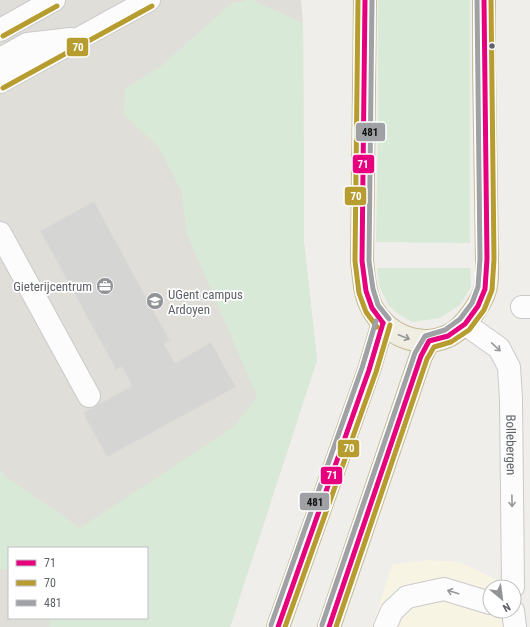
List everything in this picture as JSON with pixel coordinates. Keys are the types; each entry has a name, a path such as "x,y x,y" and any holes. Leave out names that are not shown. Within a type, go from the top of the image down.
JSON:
{"highway":[{"path":"365,0 362,261 366,291 372,308 383,323 395,333 407,339 429,341 448,336 465,324 478,306 485,289 487,259 484,0"},
{"path":"278,627 369,370 383,323"},
{"path":"329,627 421,356 429,341"}],"street":[{"path":"0,30 54,0"},
{"path":"27,44 60,0"},
{"path":"0,82 149,0"},
{"path":"0,59 27,44 82,37"},
{"path":"0,233 89,396"},
{"name":"Bollebergen","path":"465,324 498,348 509,367 511,399 513,579"},
{"path":"386,627 392,611 407,597 444,589 482,601"}],"shaded area":[{"name":"UGent campus Ardoyen","path":"0,0 301,0 303,23 304,242 317,360 230,627 0,627"},
{"path":"426,560 460,562 496,579 482,579 482,619 508,619 509,627 372,627 392,565"}],"green space":[{"path":"252,0 303,23 304,242 317,360 230,627 50,627 50,619 148,619 148,547 8,547 8,570 0,569 0,469 5,476 80,528 235,426 257,396 187,234 182,192 158,146 124,115 125,89 160,67 231,4"},
{"path":"378,0 470,0 470,243 376,242"},
{"path":"377,268 470,268 471,287 460,305 440,318 412,322 389,306 379,286"}],"building":[{"name":"Gieterijcentrum","path":"94,201 170,341 164,344 175,363 211,342 236,387 107,457 83,413 132,386 122,367 116,370 40,231"}],"transit line":[{"name":"70","path":"358,0 355,261 359,293 366,312 377,327"},
{"name":"71","path":"365,0 362,261 366,291 372,308 383,323"},
{"name":"481","path":"372,0 369,261 373,289 378,305 389,319"},
{"name":"481","path":"322,625 415,353 425,336 445,330 460,319 472,303 478,287 480,259 477,0"},
{"name":"71","path":"329,627 421,356 429,341 448,336 465,324 478,306 485,289 487,259 484,0"},
{"name":"70","path":"336,627 427,359 434,347 451,342 469,330 484,310 492,290 494,259 491,0"},
{"name":"70","path":"3,36 57,6"},
{"name":"70","path":"3,88 152,6"},
{"name":"481","path":"271,625 362,368 376,321"},
{"name":"71","path":"278,627 369,370 383,323"},
{"name":"70","path":"285,627 376,372 390,325"}],"place":[{"name":"Gieterijcentrum","path":"105,286"},
{"name":"UGent campus Ardoyen","path":"155,301"}]}
